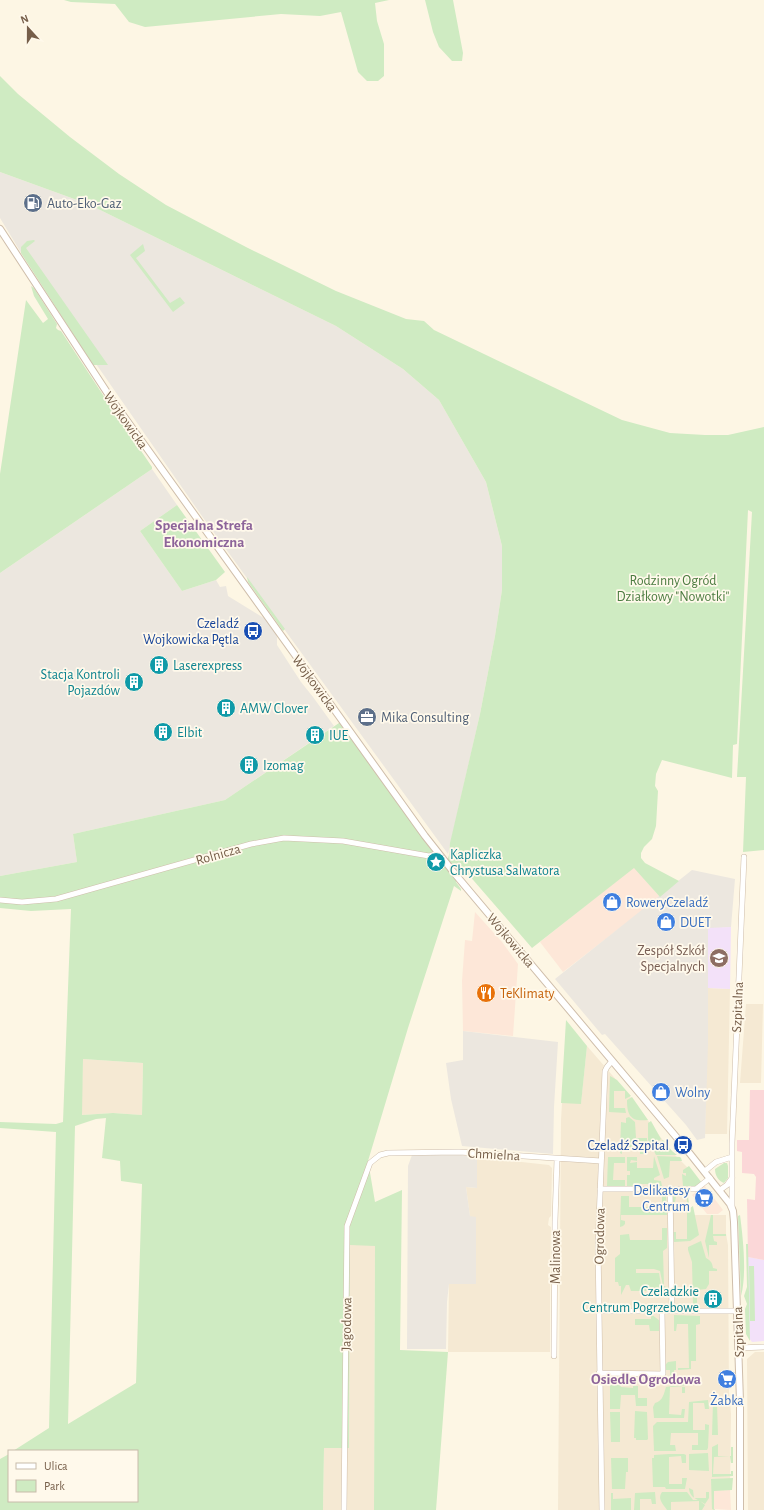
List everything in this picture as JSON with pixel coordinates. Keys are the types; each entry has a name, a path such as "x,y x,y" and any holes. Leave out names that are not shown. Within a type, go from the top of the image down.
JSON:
{"street":[{"name":"Wojkowicka","path":"0,229 110,397 438,853 720,1190 732,1209"},
{"name":"Rolnicza","path":"0,900 22,902 56,899 251,844 284,838 343,841 429,856 438,853"},
{"name":"Szpitalna","path":"740,1510 740,1412 734,1222 732,1209 732,1157 744,857"},
{"name":"Ogrodowa","path":"602,1510 598,1245 606,1071 607,1067 612,1061"},
{"name":"Chmielna","path":"388,1153 459,1152 601,1161"},
{"name":"Jagodowa","path":"344,1510 348,1226 370,1163 380,1155 388,1153"},
{"path":"704,1171 716,1162 732,1157"},
{"name":"Malinowa","path":"554,1356 557,1159"},
{"path":"600,1189 696,1189 710,1178"},
{"path":"720,1190 727,1185 732,1178"},
{"path":"670,1189 672,1312"},
{"path":"599,1311 737,1311"},
{"path":"599,1373 663,1374 662,1312"},
{"path":"738,1348 764,1347"}],"shaded area":[{"path":"0,172 88,204 336,326 403,369 439,400 486,482 502,546 502,590 495,636 480,714 448,854 204,519 23,256 0,218"},
{"path":"152,469 177,505 140,531 182,591 216,580 220,587 226,586 228,596 272,623 277,637 277,645 301,682 334,726 225,800 73,834 77,862 0,876 0,573"},
{"path":"634,867 660,897 563,972 540,942"},
{"path":"692,870 735,879 731,927 708,929 708,1044 705,1138 697,1140 686,1125 605,1034 602,1035 555,979"},
{"path":"475,912 502,942 518,964 513,1036 463,1031 462,981 465,940 472,941"},
{"name":"Zespół Szkół Specjalnych","path":"731,927 730,989 708,988 708,928"},
{"path":"708,988 730,989 727,1134 705,1134"},
{"path":"746,1004 763,1004 761,1083 740,1083"},
{"path":"463,1031 558,1042 553,1154 462,1146 451,1099 446,1063 463,1060"},
{"path":"587,1046 625,1090 671,1151 688,1168 689,1215 726,1215 726,1234 728,1245 729,1392 731,1414 730,1490 714,1491 715,1510 558,1510 562,1103 581,1103"},
{"path":"83,1059 143,1063 142,1115 113,1113 81,1115"},
{"path":"750,1090 764,1090 764,1260 748,1257 747,1199 755,1200 756,1177 754,1174 742,1173 742,1152 737,1151 737,1140 749,1140"},
{"path":"412,1155 461,1155 477,1157 477,1188 466,1187 470,1216 476,1217 476,1284 449,1284 446,1349 407,1349 408,1166"},
{"path":"477,1157 549,1165 552,1168 551,1216 549,1218 548,1225 551,1227 550,1275 548,1277 550,1283 550,1352 448,1352 449,1283 475,1284 476,1217 470,1217 466,1187 477,1188"},
{"path":"704,1185 723,1210 718,1214 707,1214 692,1195"},
{"path":"350,1245 375,1245 374,1510 323,1510 324,1448 349,1448"},
{"path":"748,1257 764,1260 764,1341 752,1342 749,1338"},
{"path":"755,1352 764,1352 764,1510 748,1510 747,1359"},
{"path":"730,1490 731,1510 714,1509 714,1491"}],"green space":[{"path":"64,0 389,0 375,3 377,21 384,44 384,76 378,81 367,81 358,72 341,12 320,16 281,14 145,27 129,22 115,4 71,2"},
{"path":"425,0 453,0 463,53 462,61 452,61 439,47 433,32"},
{"name":"Rodzinny Ogród Działkowy \"Nowotki\"","path":"0,76 18,94 70,137 119,174 166,205 246,247 336,291 406,319 424,321 434,330 622,420 670,433 705,435 728,435 764,427 764,850 743,852 746,777 737,777 752,512 748,510 737,744 733,745 732,778 662,760 656,774 655,786 658,791 656,826 652,839 644,847 641,853 641,858 645,863 679,881 660,897 634,868 532,948 461,866 456,882 461,891 454,886 408,1028 368,1161 375,1202 402,1190 400,1350 448,1352 436,1510 374,1510 375,1246 350,1245 349,1448 324,1448 323,1510 0,1510 0,1459 8,1455 8,1502 138,1502 138,1450 15,1450 49,1428 56,1132 0,1128 0,1122 56,1124 63,1122 71,909 31,911 0,908 0,876 77,862 73,834 225,800 342,721 445,862 445,867 449,855 450,843 480,714 502,590 502,546 486,482 439,400 403,369 336,326 88,204 0,172","holes":["83,1059 143,1063 142,1115 113,1113 82,1115","106,1118 102,1158 120,1161 121,1181 142,1184 136,1383 68,1424 75,1126 96,1119"]},
{"path":"27,241 35,241 26,248 108,365 93,365 21,253 21,247"},
{"path":"143,244 145,251 136,258 170,303 180,297 185,303 173,312 130,255"},
{"path":"31,286 34,288 57,324 56,328 61,331 152,469 0,573 0,474 26,300 43,323 48,319 34,296"},
{"path":"177,505 225,572 216,580 182,591 140,531"},
{"path":"247,577 285,629 283,631 248,582"},
{"path":"566,1020 587,1046 581,1104 561,1103"},
{"path":"610,1076 617,1080 631,1096 625,1099 625,1091 614,1091 614,1108 625,1108 626,1113 609,1112"},
{"path":"632,1097 648,1120 638,1120 631,1117 628,1110 627,1100"},
{"path":"629,1117 635,1122 636,1138 647,1138 651,1148 644,1154 640,1154 640,1147 622,1147 622,1154 620,1153 621,1122 626,1123 626,1118"},
{"path":"651,1121 661,1139 652,1147 648,1140 648,1123"},
{"path":"663,1140 677,1155 656,1155 653,1149"},
{"path":"654,1156 660,1175 654,1178 654,1180 661,1181 662,1186 659,1188 659,1184 634,1184 634,1189 627,1188 627,1175 630,1175 630,1171 627,1171 627,1157 637,1157 637,1161 631,1160 630,1163 637,1162 637,1168 653,1168"},
{"path":"657,1156 680,1157 682,1161 670,1161 669,1177 664,1179"},
{"path":"608,1157 625,1157 625,1163 614,1163 613,1180 625,1180 625,1188 609,1188 607,1186"},
{"path":"724,1163 727,1163 728,1166 728,1178 724,1183 717,1178 715,1169"},
{"path":"689,1166 702,1183 692,1188 683,1186 682,1174 686,1176 686,1173 683,1173 683,1170"},
{"path":"653,1193 665,1193 667,1215 621,1215 621,1220 625,1221 625,1224 620,1227 621,1196 629,1196 629,1207 662,1207 662,1195 653,1195"},
{"path":"675,1194 687,1194 690,1208 693,1206 699,1235 690,1241 674,1242 673,1232 676,1232 676,1239 687,1239 687,1196 676,1196 675,1202 673,1202 673,1196"},
{"path":"711,1215 713,1215 713,1234 726,1234 726,1236 713,1236 714,1241 717,1242 717,1245 709,1245 709,1258 705,1241"},
{"path":"740,1215 744,1267 741,1296 738,1216"},
{"path":"662,1228 667,1228 667,1248 663,1251 664,1286 668,1288 668,1291 664,1291 660,1271 654,1269 636,1269 636,1273 659,1273 662,1291 631,1291 629,1285 626,1285 621,1295 621,1286 619,1286 618,1282 615,1282 615,1258 620,1254 620,1235 629,1234 630,1240 662,1240"},
{"path":"701,1241 706,1258 711,1262 713,1268 717,1269 717,1271 709,1271 709,1284 706,1289 697,1290 697,1308 693,1305 692,1262 688,1247"},
{"path":"746,1244 748,1244 750,1341 746,1334 745,1309 747,1304 744,1296 747,1287"},
{"path":"749,1266 754,1266 755,1321 750,1321"},
{"path":"651,1314 660,1321 659,1331 650,1331 649,1325 635,1325 635,1319 651,1319"},
{"path":"674,1315 700,1316 700,1324 696,1325 696,1361 691,1361 691,1369 678,1370 678,1368 689,1368 688,1324 677,1324 676,1331 674,1331"},
{"path":"676,1361 676,1370 674,1370 675,1382 686,1382 686,1386 671,1384 665,1385 665,1379 670,1379 670,1370 665,1370 665,1365 668,1362"},
{"path":"610,1385 620,1385 621,1387 633,1388 633,1386 638,1386 638,1398 647,1398 647,1406 636,1406 635,1395 621,1395 620,1409 610,1409"},
{"path":"672,1386 685,1387 685,1393 682,1393 682,1387 670,1387 669,1414 681,1415 682,1409 685,1409 684,1418 654,1418 653,1407 655,1403 661,1399 666,1387"},
{"path":"708,1400 709,1409 705,1409 704,1403 693,1403 693,1430 705,1430 705,1424 709,1425 707,1450 692,1450 692,1445 698,1445 698,1433 671,1433 670,1445 675,1445 676,1451 654,1451 653,1426 657,1422 688,1422 689,1402"},
{"path":"713,1402 717,1404 718,1435 712,1435"},
{"path":"635,1411 647,1412 647,1440 636,1440 636,1438 634,1438"},
{"path":"610,1412 620,1412 620,1442 611,1442"},
{"path":"718,1444 718,1456 730,1456 714,1457 713,1474 731,1474 731,1471 733,1471 733,1476 712,1477 712,1447"},
{"path":"731,1447 733,1447 733,1463 731,1463"},
{"path":"708,1453 709,1471 689,1470 689,1454"},
{"path":"654,1455 686,1455 686,1463 682,1463 681,1456 669,1457 669,1484 682,1484 682,1478 687,1478 685,1489 653,1487 652,1458 654,1458"},
{"path":"611,1458 628,1458 628,1472 626,1472 625,1489 612,1489"},
{"path":"733,1478 732,1490 714,1491 715,1510 712,1509 711,1479"},
{"path":"689,1488 693,1490 694,1498 690,1493"},
{"path":"655,1492 656,1504 652,1504 651,1499 640,1499 640,1510 634,1510 635,1493"},
{"path":"662,1492 687,1492 693,1500 698,1500 695,1498 706,1498 706,1492 709,1492 709,1498 705,1504 700,1501 705,1505 702,1510 699,1510 699,1501 671,1502 671,1510 667,1510 660,1497"},
{"path":"611,1493 613,1493 613,1499 631,1498 631,1510 611,1510"}],"place":[{"name":"Auto-Eko-Gaz","path":"33,203"},
{"name":"Czeladź Wojkowicka Pętla","path":"253,631"},
{"name":"Laserexpress","path":"159,665"},
{"name":"Stacja Kontroli Pojazdów","path":"134,682"},
{"name":"AMW Clover","path":"226,708"},
{"name":"Mika Consulting","path":"367,717"},
{"name":"Elbit","path":"163,732"},
{"name":"IUE","path":"315,735"},
{"name":"Izomag","path":"249,765"},
{"name":"Kapliczka Chrystusa Salwatora","path":"436,862"},
{"name":"RoweryCzeladź","path":"612,902"},
{"name":"DUET","path":"666,922"},
{"name":"Zespół Szkół Specjalnych","path":"719,958"},
{"name":"TeKlimaty","path":"486,993"},
{"name":"Wolny","path":"661,1092"},
{"name":"Czeladź Szpital","path":"683,1145"},
{"name":"Delikatesy Centrum","path":"704,1198"},
{"name":"Czeladzkie Centrum Pogrzebowe","path":"713,1299"},
{"name":"Żabka","path":"727,1379"}],"district":[{"name":"Specjalna Strefa Ekonomiczna","path":"204,534"},
{"name":"Osiedle Ogrodowa","path":"646,1379"}]}
